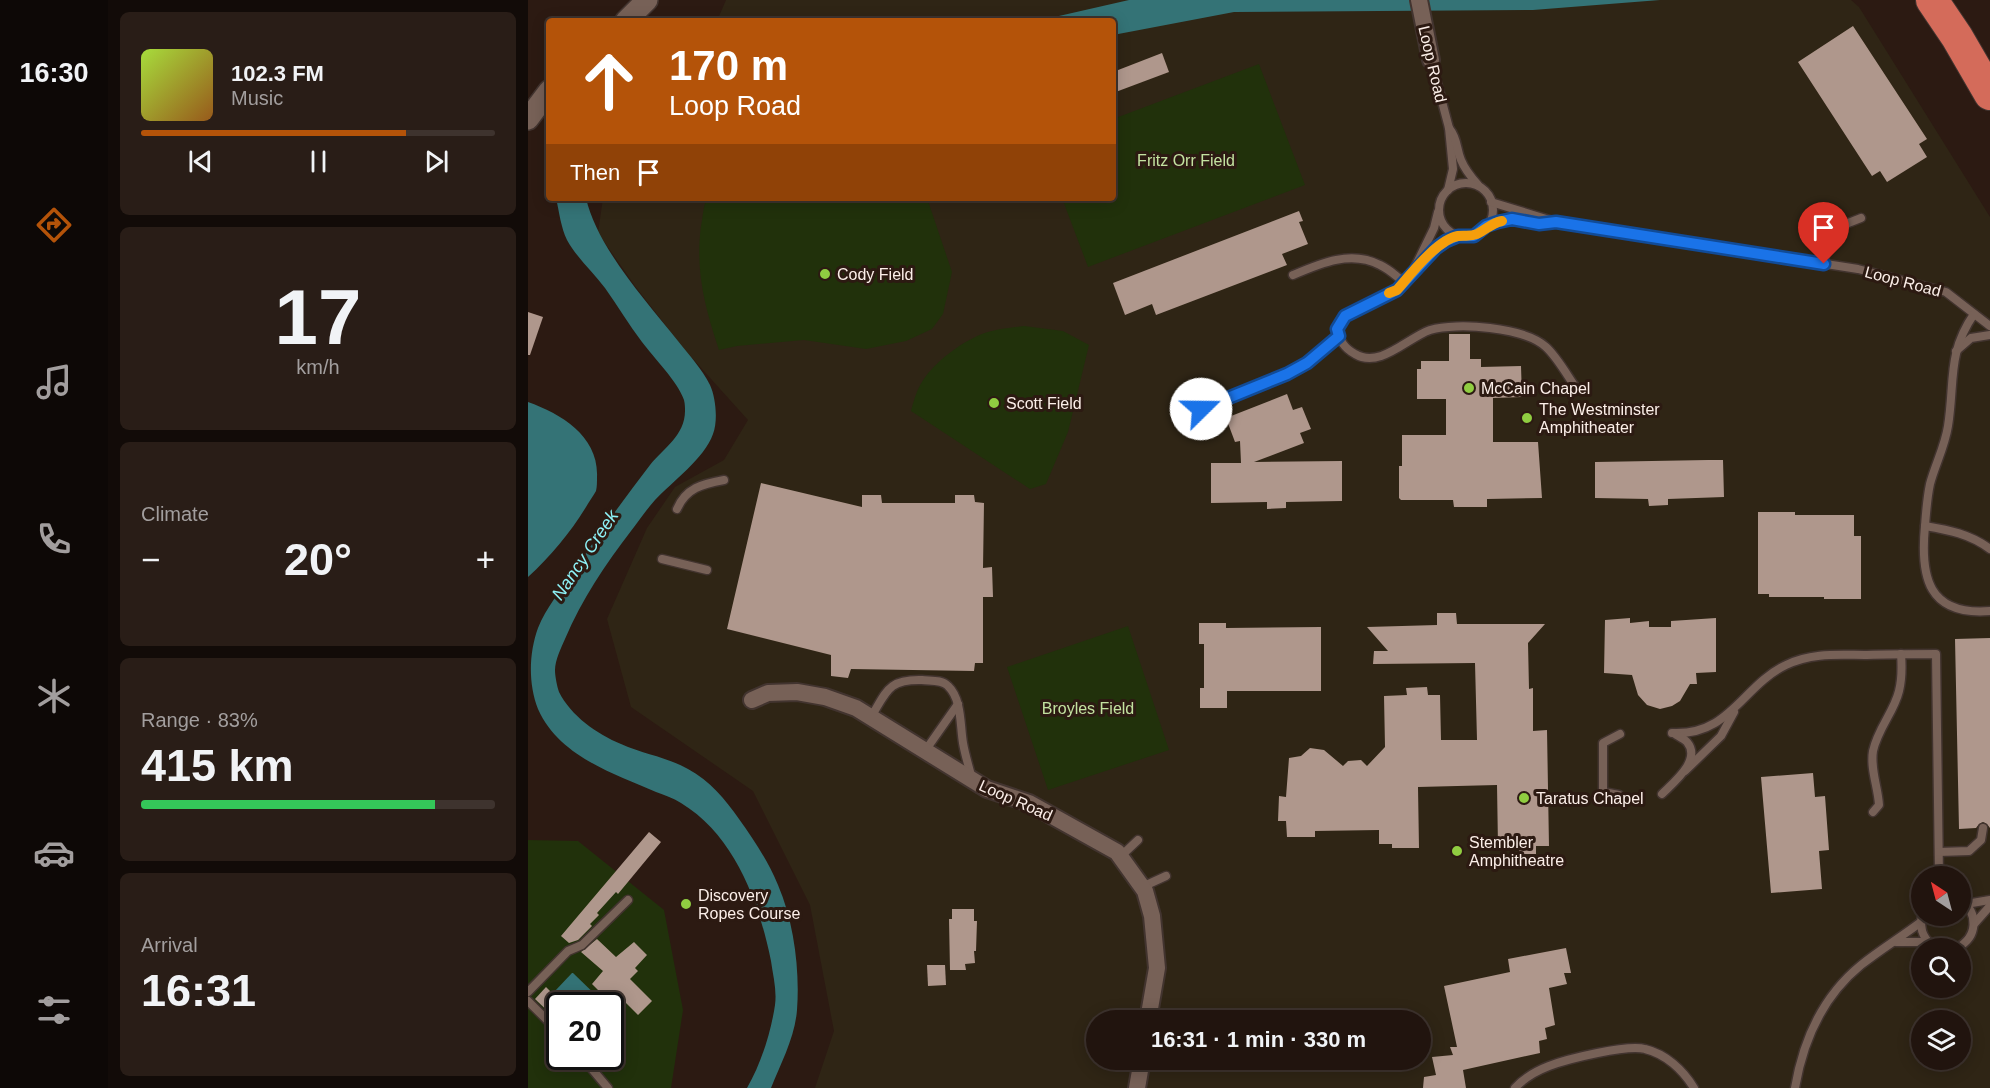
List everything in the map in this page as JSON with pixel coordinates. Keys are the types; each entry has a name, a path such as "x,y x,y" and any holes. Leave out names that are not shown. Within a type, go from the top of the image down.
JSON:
{"highway":[{"path":"1932,0 1957,37 1990,94"}],"street":[{"path":"629,18 647,0"},
{"name":"Loop Road","path":"1419,0 1431,60"},
{"path":"528,119 546,95"},
{"name":"Loop Road","path":"752,700 768,693 796,692 825,697 856,708 972,781 987,789 1029,803 1117,852 1142,887 1152,916 1157,969 1150,1010"},
{"path":"1137,1088 1140,1070"}],"lane":[{"name":"Loop Road","path":"1431,60 1449,128 1453,168 1448,190"},
{"name":"Loop Road","path":"1449,128 1455,136 1460,158 1468,174 1479,186"},
{"path":"1411,275 1434,228 1440,202 1448,190 1462,183 1479,186 1491,202 1491,219 1486,226 1474,236 1458,236 1436,248 1411,275 1404,282 1397,290 1345,316 1337,329 1341,342 1347,349 1367,359 1382,356 1431,330 1471,325 1516,332 1545,346 1576,388"},
{"name":"Loop Road","path":"1491,202 1556,222 1858,269 1946,292 1990,326"},
{"path":"1439,209 1444,226 1458,236"},
{"path":"1824,264 1828,231 1860,218"},
{"name":"Loop Road","path":"1486,226 1512,219 1539,224 1556,222"},
{"path":"1293,275 1344,258 1362,258 1381,266 1404,282"},
{"path":"1974,314 1963,330 1956,351 1948,428 1930,485 1923,564 1928,581 1936,594 1949,605 1977,612 1990,611"},
{"path":"1956,351 1971,338 1990,335"},
{"path":"1201,409 1287,374 1307,363 1339,336"},
{"path":"677,509 682,498 696,486 724,480"},
{"path":"1925,526 1969,536 1990,549"},
{"path":"662,559 707,570"},
{"path":"1873,812 1879,805 1872,762 1873,751 1876,738 1899,693 1902,670 1901,654"},
{"path":"1662,794 1721,736 1737,708 1752,689 1773,673 1798,660 1822,655 1936,654 1939,866"},
{"path":"871,717 890,686 905,680 942,682 948,685 958,704 963,743 972,781"},
{"path":"925,751 958,704"},
{"path":"1685,771 1690,759 1690,748 1687,741 1672,733 1688,734 1721,720 1737,708"},
{"path":"1619,795 1604,792 1603,743 1620,734"},
{"path":"1939,852 1969,851 1982,840 1983,828"},
{"path":"1121,856 1138,840"},
{"path":"1142,887 1166,876"},
{"path":"528,992 568,951 582,945 628,900"},
{"path":"1971,901 1990,900"},
{"path":"1974,924 1990,906"},
{"path":"1970,938 1974,924 1974,916 1971,912"},
{"path":"1795,1088 1799,1062 1815,1020 1834,994 1860,966 1896,942 1913,926"},
{"path":"1896,942 1911,942"},
{"path":"528,1001 546,1019"},
{"path":"1515,1088 1523,1079 1550,1066 1626,1047 1644,1048 1666,1058 1686,1075 1694,1088"},
{"path":"593,1070 608,1088"}],"shaded area":[{"path":"726,0 1851,0 1859,7 1990,217 1990,1088 815,1088 834,1031 810,905 753,791 631,707 607,619 647,528 675,487 724,460 748,420 684,349 635,286 598,233 603,201 1116,201 1116,18 718,18"}],"green space":[{"name":"Fritz Orr Field","path":"1259,64 1305,185 1088,267 1063,201 1116,201 1116,118"},
{"name":"Cody Field","path":"706,201 928,201 952,272 943,314 932,329 906,341 866,349 804,340 737,346 719,350 709,319 700,274 699,243"},
{"name":"Scott Field","path":"1024,326 1063,331 1089,345 1068,432 1046,484 1030,489 911,411 923,380 937,363 951,352 982,334"},
{"name":"Broyles Field","path":"1128,626 1169,750 1048,790 1007,667"},
{"path":"528,840 578,841 664,910 683,1010 671,1088 528,1088"}],"water":[{"path":"1129,0 1660,0 1533,10 1234,12 1116,34 1116,18 1050,18"},
{"name":"Nancy Creek","path":"557,201 587,201 601,235 624,273 707,379 714,396 716,416 715,429 703,452 655,500 586,596 557,658 555,670 559,692 570,709 594,729 612,740 680,765 710,785 734,812 770,868 784,899 792,930 797,963 798,995 794,1030 771,1088 747,1088 757,1069 768,1037 775,1005 775,988 771,961 759,916 742,872 730,852 700,817 681,803 605,770 573,751 547,725 535,699 531,679 531,658 541,621 620,504 678,434 685,411 684,400 677,386 637,336 605,288 575,253 562,225"},
{"path":"528,402 553,413 576,429 592,450 597,477 596,491 573,526 528,577"},
{"path":"573,973 593,992 556,992"}],"building":[{"path":"1853,26 1927,139 1919,144 1927,157 1887,182 1880,171 1872,176 1798,62"},
{"path":"1162,53 1169,72 1116,92 1116,71"},
{"path":"1299,211 1303,221 1299,222 1308,244 1282,254 1287,265 1156,315 1152,304 1125,315 1113,283"},
{"path":"528,312 543,317 530,355 528,355"},
{"path":"1449,334 1470,334 1470,359 1481,359 1481,367 1521,366 1522,397 1493,398 1493,442 1538,442 1542,498 1487,499 1487,507 1454,507 1453,500 1401,500 1399,498 1402,435 1446,435 1446,399 1417,399 1417,369 1421,369 1421,361 1449,361"},
{"path":"1287,394 1293,410 1302,407 1311,429 1300,433 1304,443 1254,462 1342,461 1342,501 1286,502 1286,508 1267,509 1267,502 1211,503 1211,463 1241,463 1240,441 1235,442 1226,418"},
{"path":"1723,460 1724,497 1668,499 1668,505 1649,506 1648,499 1595,498 1595,462"},
{"path":"761,483 862,507 862,495 881,495 882,503 955,503 955,495 974,495 975,502 984,503 983,568 992,567 993,597 983,597 983,663 975,663 974,671 851,669 848,678 831,676 831,655 727,629"},
{"path":"1758,512 1795,512 1795,515 1854,515 1854,536 1861,536 1861,599 1769,597 1769,594 1758,594"},
{"path":"1437,613 1456,613 1457,624 1545,624 1528,643 1529,689 1533,688 1533,731 1547,730 1549,846 1536,846 1536,854 1519,854 1519,847 1498,847 1497,785 1418,787 1419,848 1392,848 1392,844 1379,844 1379,830 1315,831 1315,837 1287,837 1286,821 1278,821 1279,796 1286,797 1289,758 1301,756 1310,748 1324,750 1343,766 1348,761 1361,760 1367,766 1385,747 1384,696 1407,695 1406,688 1427,687 1428,695 1440,695 1441,740 1477,740 1475,663 1373,664 1374,651 1388,651 1367,627 1437,625"},
{"path":"1630,618 1630,623 1649,621 1649,627 1671,627 1671,621 1716,618 1716,672 1696,673 1697,684 1690,684 1680,701 1672,706 1660,709 1647,705 1638,695 1632,675 1604,673 1605,620"},
{"path":"1199,623 1226,623 1226,628 1321,627 1321,691 1227,691 1227,708 1200,708 1200,688 1204,688 1204,644 1199,644"},
{"path":"1990,638 1990,828 1983,822 1976,828 1959,829 1955,639"},
{"path":"1813,773 1815,797 1825,796 1829,850 1819,851 1822,889 1771,893 1761,777"},
{"path":"649,832 661,842 618,894 616,892 597,913 599,915 590,924 592,926 578,940 569,943 561,936"},
{"path":"952,909 974,909 974,921 977,921 975,963 965,964 966,970 950,970 949,919 952,919"},
{"path":"597,939 616,957 634,942 647,955 635,968 638,971 630,979 652,1001 638,1015 624,1001 624,992 600,992 592,984 603,971 581,952"},
{"path":"1566,948 1571,973 1564,973 1567,984 1549,988 1555,1025 1545,1028 1547,1039 1539,1041 1540,1053 1463,1070 1466,1088 1423,1088 1424,1077 1436,1075 1432,1057 1453,1055 1450,1047 1457,1047 1444,986 1510,972 1508,959"},
{"path":"927,965 945,965 946,985 928,986"},
{"path":"546,987 551,992 546,992 546,1010 535,999"}],"slow traffic":[{"path":"1389,293 1397,290 1436,248 1446,241 1458,236 1474,236 1486,226 1502,221"}],"place":[{"name":"Cody Field","path":"825,274"},
{"name":"McCain Chapel","path":"1469,388"},
{"name":"Scott Field","path":"994,403"},
{"name":"The Westminster Amphitheater","path":"1527,418"},
{"name":"Taratus Chapel","path":"1524,798"},
{"name":"Stembler Amphitheatre","path":"1457,851"},
{"name":"Discovery Ropes Course","path":"686,904"}],"route":[{"path":"1201,409 1287,374 1307,363 1339,336 1337,329 1345,316 1397,290 1436,248 1458,236 1474,236 1486,226 1498,222 1512,219 1539,224 1556,222 1824,264"}]}
